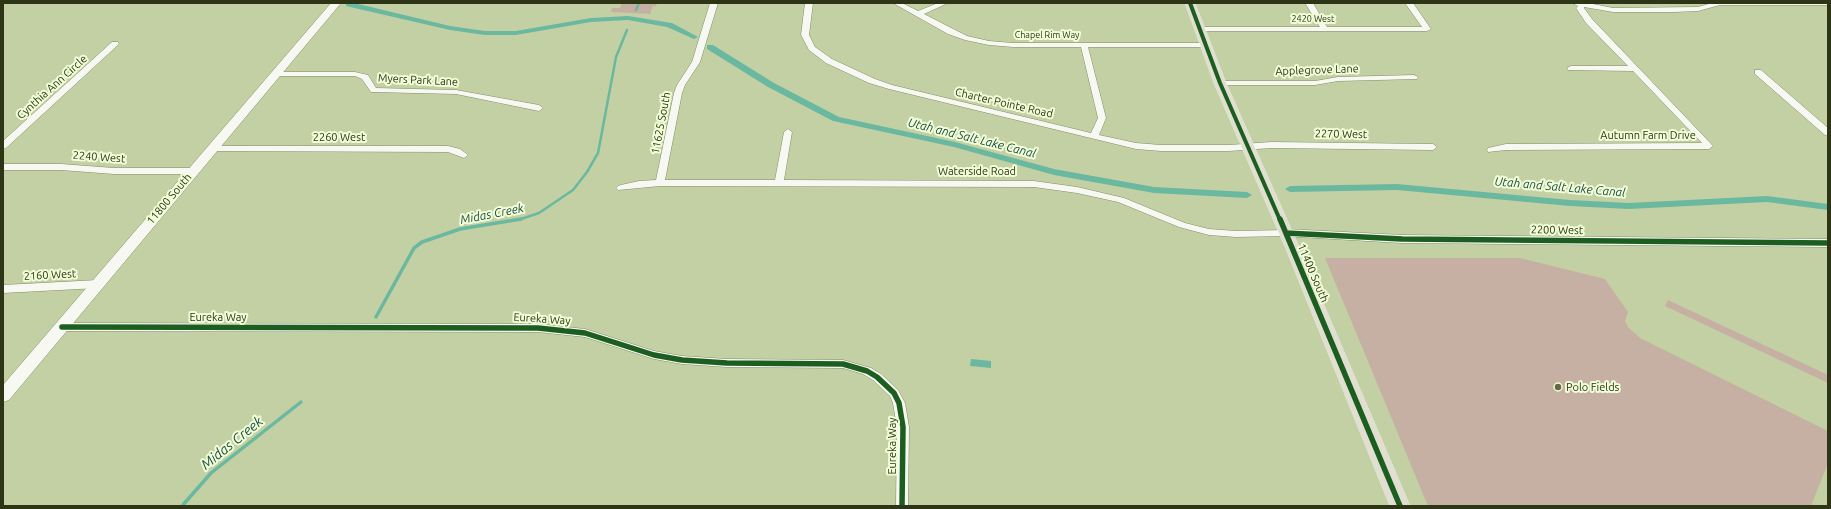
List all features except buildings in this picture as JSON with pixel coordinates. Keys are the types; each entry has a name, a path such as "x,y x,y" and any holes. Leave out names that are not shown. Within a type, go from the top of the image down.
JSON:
{"main road":[{"name":"11800 South","path":"3,396 192,171 336,3"},
{"name":"11400 South","path":"1190,3 1220,83 1286,233 1400,506"}],"street":[{"name":"11625 South","path":"660,183 678,93 681,85 696,62 714,3"},
{"name":"Charter Pointe Road","path":"809,3 805,35 812,48 829,61 872,81 889,87 1094,136 1152,148 1225,148 1248,146"},
{"name":"Chapel Rim Way","path":"898,3 958,35 981,42 1013,45 1206,45"},
{"path":"918,14 944,3"},
{"path":"1309,3 1325,29"},
{"name":"2420 West","path":"1199,29 1427,29 1409,3"},
{"path":"1622,3 1629,9"},
{"path":"1579,4 1603,9 1690,9 1720,3 1828,3"},
{"name":"Autumn Farm Drive","path":"1491,150 1506,147 1709,146 1589,21 1579,4"},
{"name":"Cynthia Ann Circle","path":"3,146 116,44"},
{"path":"1084,45 1102,118 1094,136"},
{"path":"1571,68 1635,69"},
{"path":"1758,72 1828,133"},
{"name":"Myers Park Lane","path":"276,74 355,74 364,77 374,90 456,92 539,108"},
{"name":"Applegrove Lane","path":"1220,83 1315,82 1338,79 1414,77"},
{"path":"779,183 788,132"},
{"name":"2270 West","path":"1248,146 1433,146"},
{"name":"2260 West","path":"212,149 448,149 457,151 464,156"},
{"name":"2240 West","path":"3,167 62,167 114,171 192,171"},
{"name":"Waterside Road","path":"621,188 639,184 660,183 1034,184 1077,190 1121,200 1182,225 1209,232 1236,234 1286,233"},
{"name":"2200 West","path":"1286,233 1402,239 1828,243"},
{"name":"2160 West","path":"3,289 98,284"},
{"name":"Eureka Way","path":"62,327 538,328 585,333 654,355 682,360 727,364 830,364 849,366 867,371 877,377 894,393 899,403 903,427 902,506"}],"shaded area":[{"path":"622,3 657,3 656,7 653,5 650,14 611,12 612,8 620,8"},
{"name":"Polo Fields","path":"1325,258 1520,258 1605,279 1628,312 1625,321 1628,327 1640,338 1828,431 1828,463 1811,506 1428,506"},
{"path":"1668,300 1828,375 1828,383 1665,306"}],"water":[{"path":"971,359 991,361 991,368 970,366"}],"waterway":[{"name":"Midas Creek","path":"636,10 639,3"},
{"name":"Utah and Salt Lake Canal","path":"349,4 450,28 485,33 516,33 552,28 591,20 628,18 669,25 694,37"},
{"name":"Midas Creek","path":"521,219 539,213 573,190 587,172 598,153 616,57 627,30"},
{"name":"Utah and Salt Lake Canal","path":"710,47 771,85 836,119 955,145 1054,172 1154,190 1247,195"},
{"name":"Utah and Salt Lake Canal","path":"1290,189 1397,187 1570,203 1629,206 1767,199 1828,207"},
{"name":"Midas Creek","path":"376,317 414,248 422,242 460,229 521,219"},
{"name":"Midas Creek","path":"182,506 211,473 301,402"}],"cycle path":[{"path":"1190,3 1220,83 1293,249 1400,506"},
{"path":"1286,233 1402,239 1828,243"},
{"path":"62,327 538,328 585,333 654,355 682,360 727,363 843,364 867,371 877,377 894,393 899,403 903,427 902,506"}],"place":[{"name":"Polo Fields","path":"1558,387"}]}
